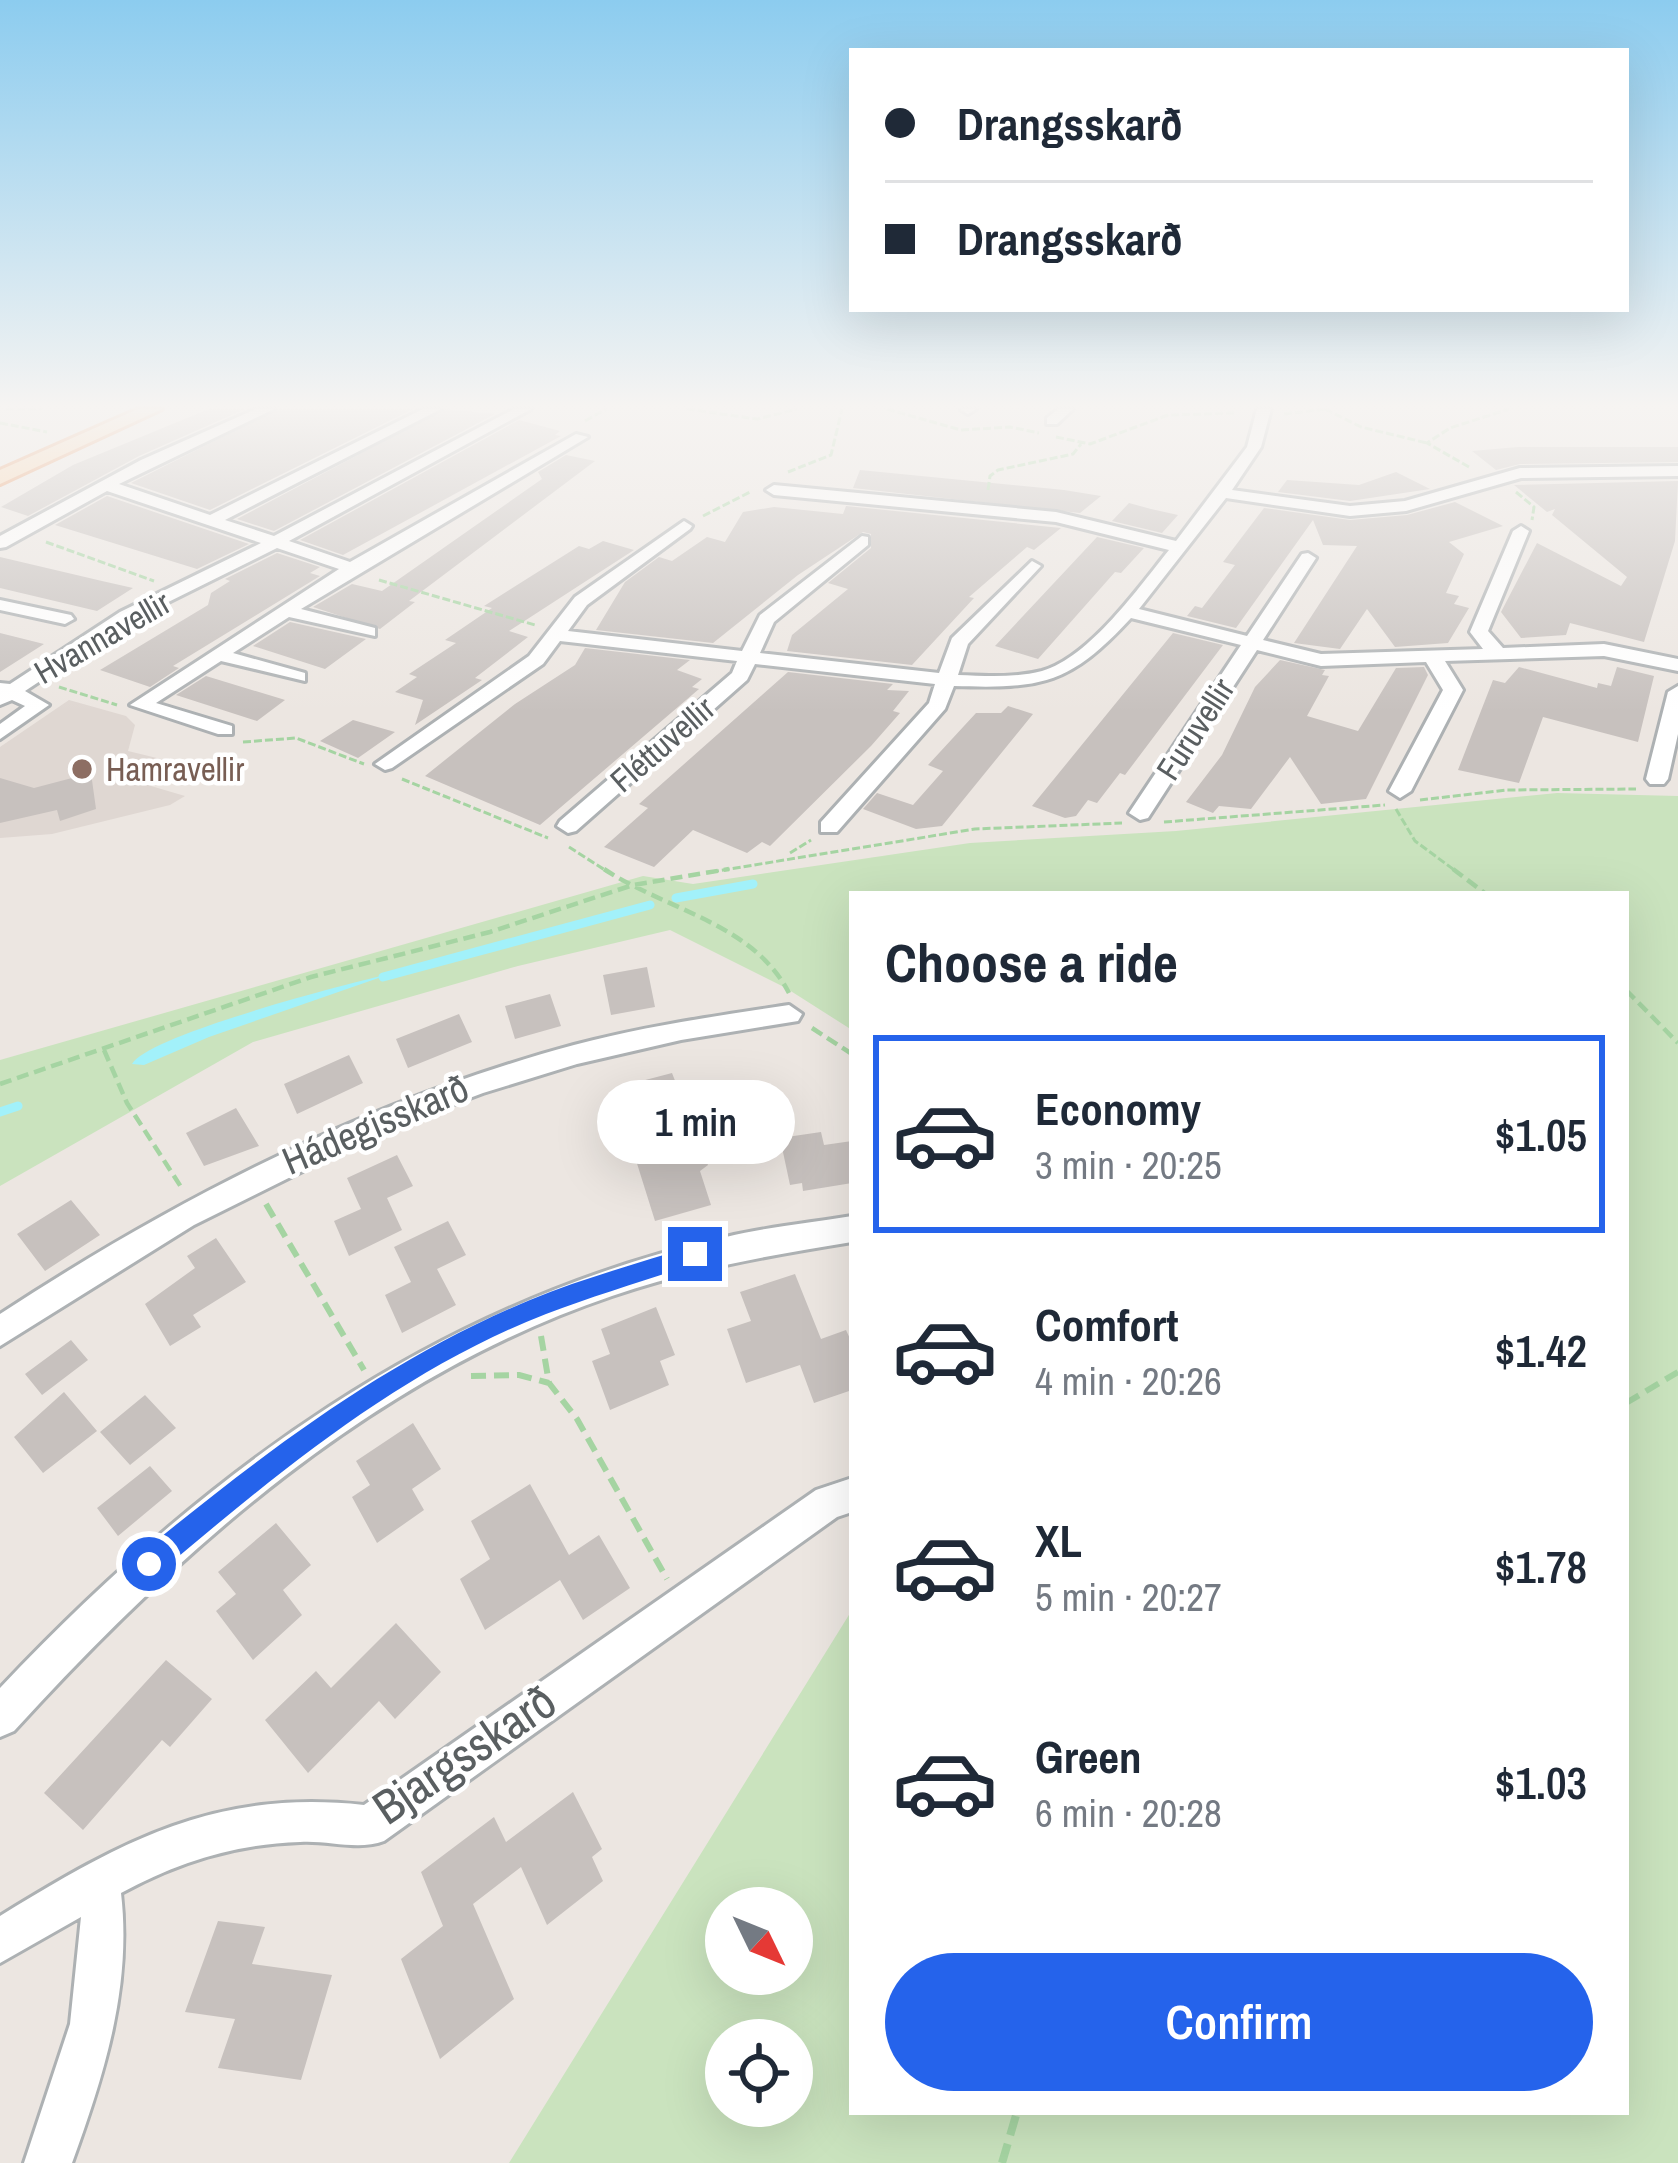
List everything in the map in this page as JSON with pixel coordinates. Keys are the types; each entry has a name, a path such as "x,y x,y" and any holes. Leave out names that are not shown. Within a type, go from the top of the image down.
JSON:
{"street":[{"path":"6,539 59,510"},
{"path":"182,510 348,570"},
{"path":"212,520 232,510"},
{"name":"Hvannavellir","path":"10,693 126,616 335,510"},
{"path":"136,707 348,570 453,510"},
{"path":"963,510 1056,517 1179,547"},
{"name":"Fléttuvellir","path":"557,632 948,680 1005,682 1061,670 1096,646 1209,510"},
{"path":"384,769 536,660 581,601 685,526"},
{"path":"1498,654 1479,632 1521,531"},
{"name":"Fléttuvellir","path":"561,837 740,676 766,619 862,541"},
{"name":"Furuvellir","path":"1141,820 1308,558"},
{"path":"829,827 938,705 958,642 1032,566"},
{"path":"0,605 65,619"},
{"path":"284,610 369,632"},
{"name":"Furuvellir","path":"1126,610 1250,646 1321,660 1604,650 1678,665"},
{"path":"215,654 298,677"},
{"path":"1396,798 1453,690 1433,658"},
{"path":"1655,784 1678,692"},
{"path":"0,733 39,705 10,693"},
{"path":"136,707 229,736"},
{"name":"Hádegisskarð","path":"0,1332 194,1207 333,1138 467,1084 598,1046 789,1014"},
{"path":"0,1717 124,1587 277,1458 376,1390 537,1307 695,1254 849,1229"},
{"name":"Bjargsskarð","path":"0,1941 140,1857 223,1827 299,1818 369,1826 840,1498"},
{"path":"48,2163 95,2026 105,1942 98,1880"}],"path":[{"path":"1521,531 1534,510"},
{"path":"6,539 27,536 182,591"},
{"path":"348,570 557,632"},
{"path":"10,693 46,684 136,707"},
{"path":"229,736 296,738 561,837 633,885 758,951 789,989 789,1014 849,1052"},
{"path":"0,1084 311,976 506,927 633,885 785,856 975,829 1507,790 1655,784"},
{"path":"1396,798 1415,841 1482,891"},
{"path":"785,856 829,827"},
{"path":"1629,993 1678,1043"},
{"path":"104,1050 127,1103 194,1207"},
{"path":"272,1214 350,1346"},
{"path":"537,1307 549,1383 597,1453 682,1604"},
{"path":"1629,1401 1678,1372"},
{"path":"468,1376 519,1376 549,1383"},
{"path":"1002,2163 1016,2115"}],"shaded area":[{"name":"Hamravellir","path":"69,700 126,716 135,725 128,751 169,761 151,786 185,796 170,805 52,834 0,838 0,747"}],"green space":[{"path":"1557,793 1678,796 1678,2163 509,2163 849,1615 849,2115 1629,2115 1629,891 849,891 849,1028 786,988 670,930 518,966 253,1042 0,1186 0,1060 643,876 693,884 970,843 1176,831"}],"water":[{"path":"390,974 209,1037 144,1065 132,1064 146,1052 210,1025"}],"building":[{"path":"82,510 148,510 249,544 197,569 55,525"},
{"path":"254,510 314,510 274,531 237,519"},
{"path":"355,510 426,510 343,555 300,540"},
{"path":"498,510 530,510 409,601 415,602 380,629 313,607 352,584 382,591"},
{"path":"845,510 885,510 1061,528 1034,550 1027,547 969,597 974,598 912,665 787,651 792,635 848,589 828,583 871,548 871,534 863,532 798,575 713,643 596,630 625,582 659,557 672,561 707,537 725,542 743,512 843,514"},
{"path":"1122,510 1178,515 1162,533 1112,521"},
{"path":"1263,510 1350,520 1471,510 1503,526 1449,542 1464,554 1446,593 1459,596 1454,604 1469,608 1448,643 1395,647 1367,609 1340,649 1294,643 1357,546 1323,545 1313,520 1236,628 1187,616 1195,606 1202,608 1235,565 1223,562"},
{"path":"1555,510 1677,510 1675,541 1644,642 1570,623 1566,635 1521,638 1501,612 1537,543 1621,586 1627,577 1552,515"},
{"path":"1097,537 1144,548 1121,573 1115,572 1038,659 995,646"},
{"path":"603,541 634,550 509,631 528,637 475,678 482,680 415,725 423,700 395,692 417,677 409,674 456,643 445,640 492,608 484,606 579,546 589,549"},
{"path":"277,553 320,567 310,573 320,576 173,666 179,668 150,687 100,670 208,605 211,593 230,581 225,579"},
{"path":"0,557 133,588 97,611 0,588"},
{"path":"290,622 366,639 325,669 253,646"},
{"path":"0,633 44,644 0,672"},
{"path":"1173,633 1223,645 1125,775 1120,773 1097,803 1088,800 1076,816 1065,818 1032,806"},
{"path":"585,648 690,660 677,670 702,679 692,687 699,689 540,825 425,776 515,704 575,665"},
{"path":"1280,660 1325,670 1322,675 1329,676 1307,716 1358,731 1396,668 1424,667 1428,675 1366,799 1321,804 1290,757 1251,809 1219,806 1213,813 1186,802 1222,755 1255,687"},
{"path":"1519,667 1597,688 1598,683 1611,686 1617,667 1654,676 1638,742 1543,717 1519,783 1458,770 1493,680 1505,683"},
{"path":"788,672 893,684 887,690 909,691 893,711 900,713 871,746 770,846 762,842 747,853 693,830 654,867 604,847 648,808 639,804"},
{"path":"206,676 285,700 257,721 176,695"},
{"path":"1008,706 1033,714 942,826 916,829 863,809 877,793 913,805 943,771 928,765 976,713 1001,713"},
{"path":"353,720 395,732 358,758 320,741"},
{"path":"91,773 96,809 60,821 57,810 0,823 0,778 34,788"},
{"path":"647,967 655,1007 611,1015 603,975"},
{"path":"550,994 561,1026 515,1039 505,1006"},
{"path":"459,1014 472,1042 408,1068 396,1039"},
{"path":"349,1055 363,1083 297,1114 284,1084"},
{"path":"672,1073 708,1165 700,1171 711,1205 655,1221 624,1122 640,1117 630,1084"},
{"path":"236,1108 259,1146 204,1166 186,1133"},
{"path":"821,1132 824,1145 849,1141 849,1183 803,1191 802,1183 790,1185 780,1138"},
{"path":"397,1155 413,1186 387,1198 402,1230 349,1256 334,1221 361,1209 347,1178"},
{"path":"71,1200 100,1235 45,1271 17,1234"},
{"path":"448,1221 466,1255 437,1269 456,1305 402,1333 385,1295 411,1282 394,1247"},
{"path":"216,1238 246,1282 193,1315 201,1327 170,1346 145,1304 195,1268 187,1256"},
{"path":"795,1274 821,1339 846,1330 849,1336 849,1391 814,1403 800,1365 746,1383 727,1329 751,1321 740,1292"},
{"path":"656,1307 675,1355 660,1361 669,1385 610,1410 592,1361 610,1354 601,1329"},
{"path":"71,1340 88,1360 42,1395 25,1374"},
{"path":"64,1392 97,1431 43,1473 14,1437"},
{"path":"145,1395 176,1428 130,1465 100,1432"},
{"path":"413,1423 441,1469 412,1489 424,1510 377,1543 352,1497 370,1485 356,1461"},
{"path":"150,1466 172,1491 118,1536 97,1508"},
{"path":"530,1484 569,1555 599,1535 630,1588 583,1620 560,1580 485,1630 460,1579 490,1559 471,1521"},
{"path":"276,1523 311,1565 283,1590 302,1615 253,1660 216,1611 236,1594 218,1572"},
{"path":"396,1623 441,1672 395,1719 379,1701 308,1773 265,1720 316,1671 331,1688"},
{"path":"166,1660 212,1699 170,1747 162,1740 83,1830 44,1793"},
{"path":"573,1792 602,1849 592,1857 603,1881 547,1925 521,1867 473,1904 514,1999 440,2059 401,1959 443,1926 421,1872 494,1817 506,1842"},
{"path":"218,1921 265,1927 252,1964 332,1975 301,2080 218,2068 235,2019 185,2012"}],"waterway":[{"path":"676,898 753,884"},
{"path":"383,977 650,905"},
{"path":"0,1112 18,1106"}],"place":[{"name":"Hamravellir","path":"82,769"}],"route":[{"path":"149,1564 277,1458 430,1359 537,1307 695,1254"}]}
